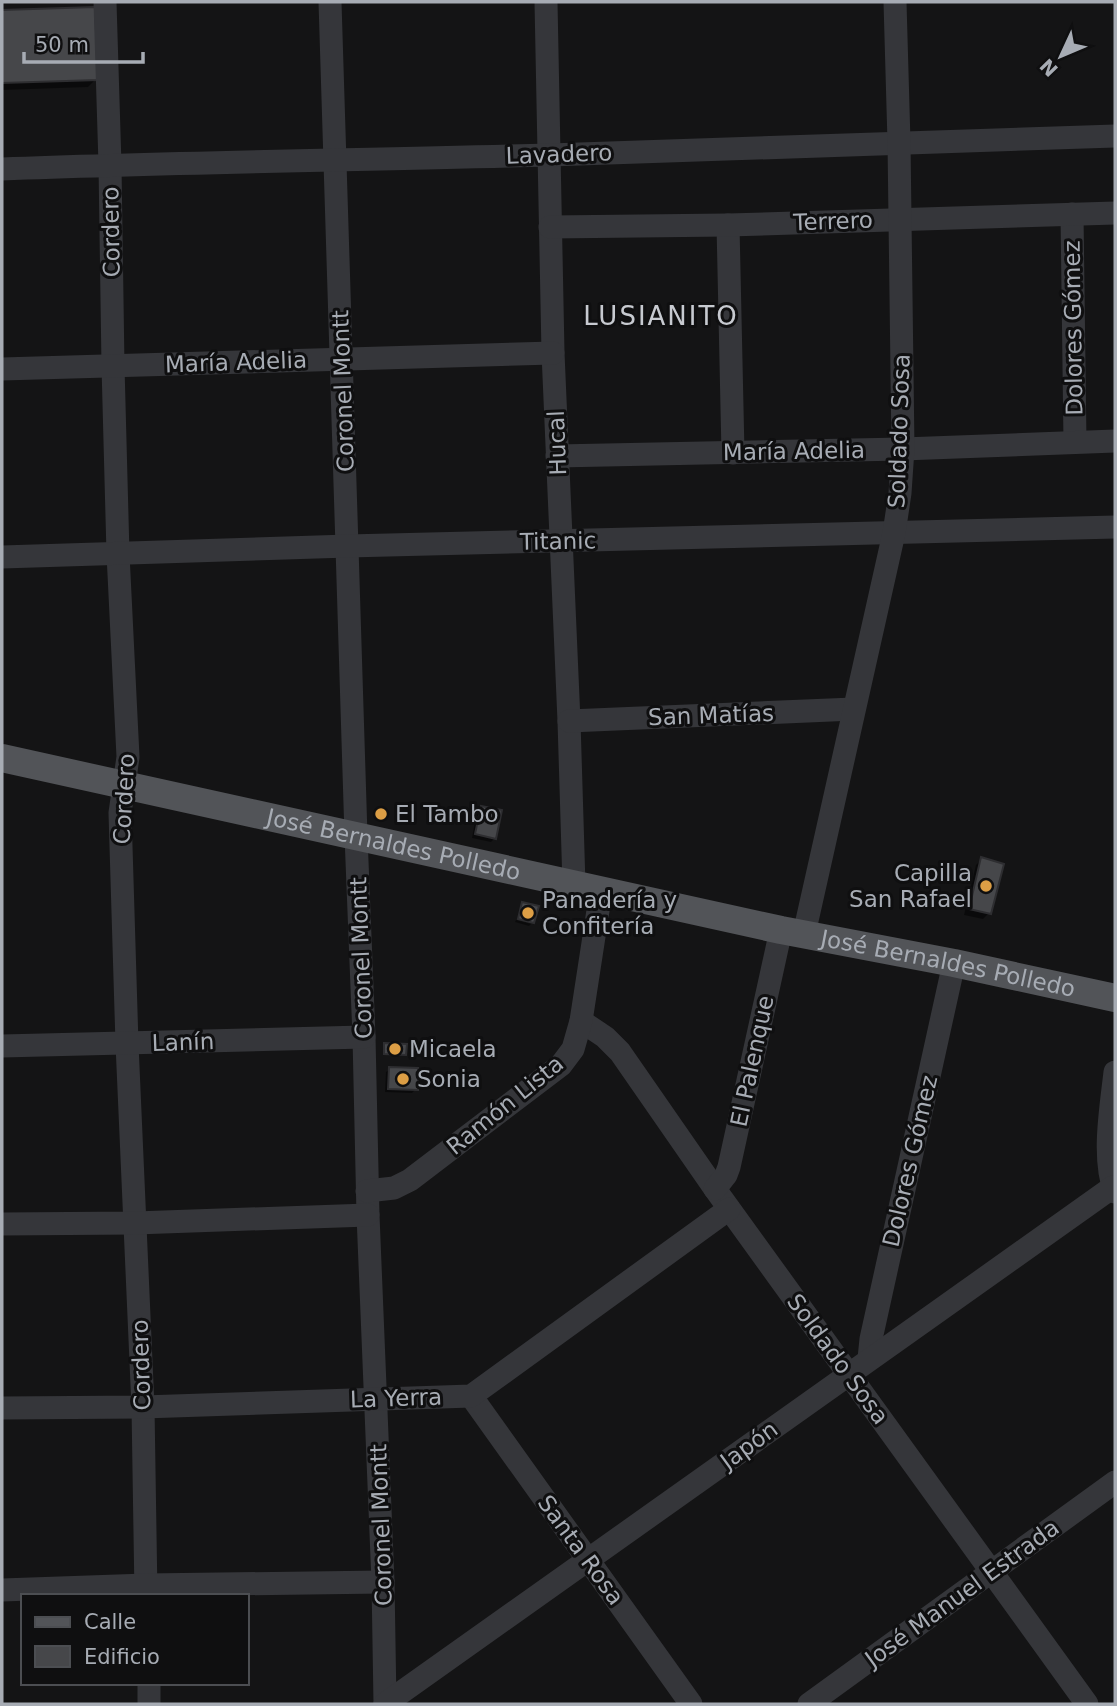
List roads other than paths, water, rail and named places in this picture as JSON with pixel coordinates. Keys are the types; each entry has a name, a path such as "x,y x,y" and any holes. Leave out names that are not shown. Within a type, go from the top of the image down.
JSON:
{"main road":[{"name":"José Bernaldes Polledo","path":"2,758 601,891 1115,998"}],"street":[{"name":"Cordero","path":"105,2 118,554 128,757 120,813 142,1407 146,1591"},
{"name":"Coronel Montt","path":"330,2 385,1704"},
{"name":"Hucal","path":"546,2 553,353 574,885"},
{"name":"Soldado Sosa","path":"792,932 854,709 894,533 900,492 903,449 901,219 895,2"},
{"name":"Lavadero","path":"2,169 549,155 1115,136"},
{"name":"Terrero","path":"550,228 1115,213"},
{"name":"Dolores Gómez","path":"1072,214 1075,442"},
{"path":"728,225 733,453"},
{"name":"María Adelia","path":"2,369 553,353"},
{"name":"María Adelia","path":"557,456 903,449 1115,441"},
{"name":"Titanic","path":"2,557 1115,527"},
{"name":"San Matías","path":"569,721 854,709"},
{"name":"Ramón Lista","path":"367,1191 394,1188 410,1180 561,1065 573,1049 581,1021 601,891"},
{"name":"El Palenque","path":"715,1189 729,1167 792,932"},
{"name":"Dolores Gómez","path":"869,1359 871,1339 954,963"},
{"name":"Soldado Sosa","path":"581,1021 605,1037 620,1052 729,1209 1087,1704"},
{"name":"Lanín","path":"2,1046 364,1037"},
{"path":"1114,1189 1108,1139 1115,1072"},
{"name":"Japón","path":"385,1704 869,1359 1114,1189"},
{"name":"La Yerra","path":"2,1408 142,1407 471,1396 729,1209"},
{"path":"2,1224 135,1223 368,1215"},
{"name":"Santa Rosa","path":"471,1396 691,1704"},
{"name":"José Manuel Estrada","path":"809,1704 1115,1482"},
{"path":"2,1590 146,1591 383,1582"},
{"path":"149,1685 149,1704"}],"place":[{"name":"El Tambo","path":"381,814"},
{"name":"Capilla San Rafael","path":"986,886"},
{"name":"Panadería y Confitería","path":"528,913"},
{"name":"Micaela","path":"395,1049"},
{"name":"Sonia","path":"403,1079"}],"district":[{"name":"LUSIANITO","path":"661,316"}]}
